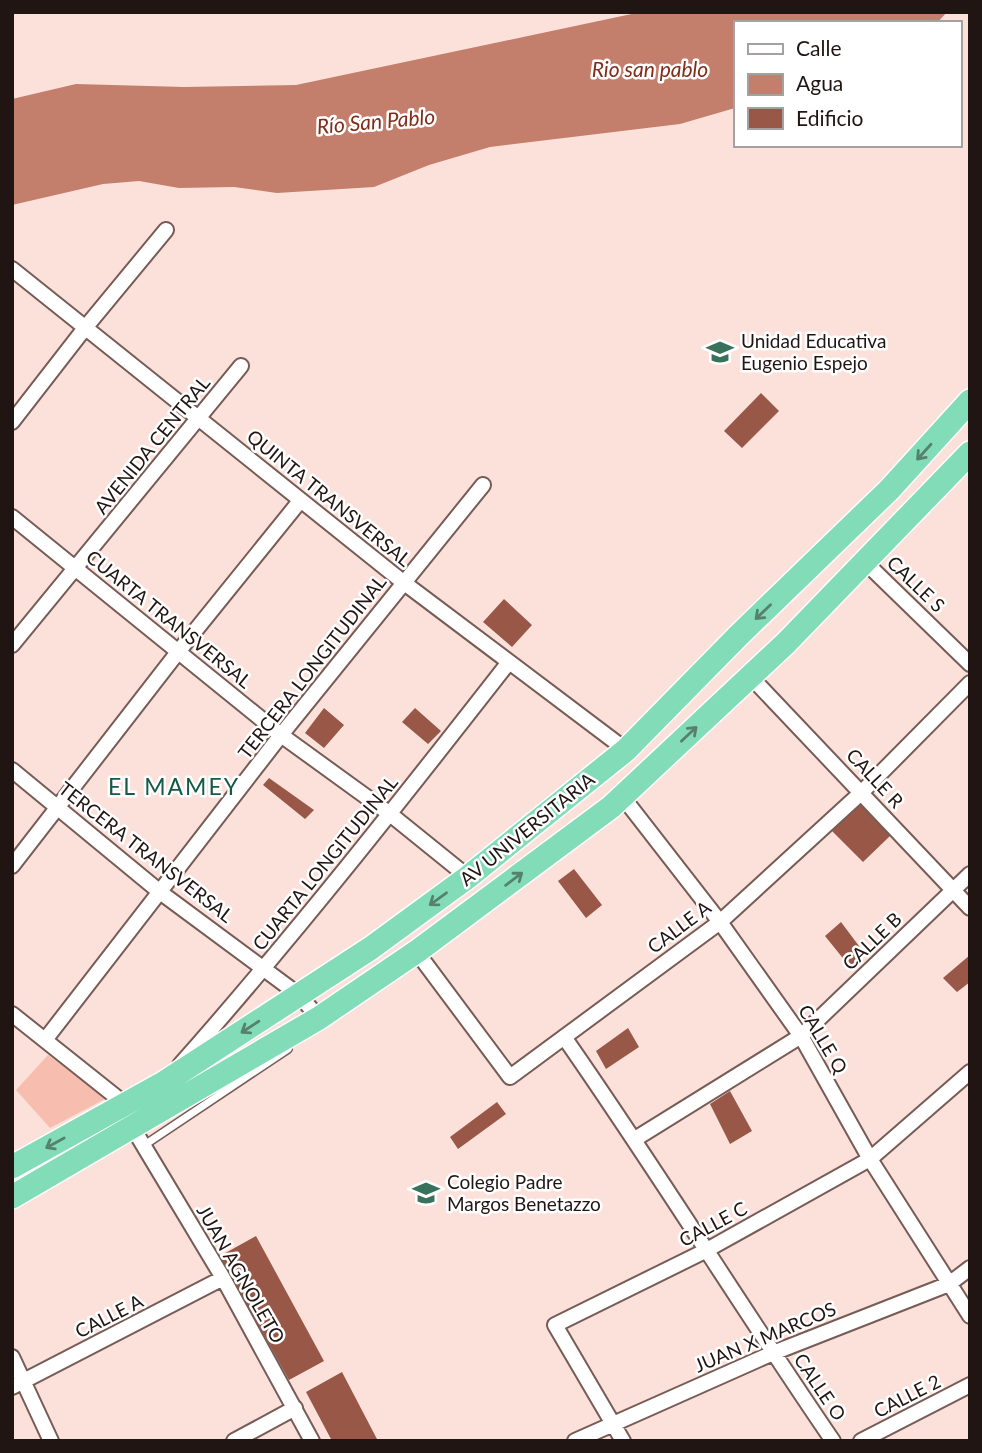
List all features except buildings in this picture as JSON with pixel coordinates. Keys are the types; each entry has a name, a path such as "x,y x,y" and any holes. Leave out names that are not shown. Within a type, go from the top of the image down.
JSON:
{"highway":[{"name":"AV UNIVERSITARIA","path":"12,1167 165,1082 371,948 468,877 626,750 738,636 889,490 970,401"},
{"name":"AV UNIVERSITARIA","path":"12,1197 138,1137 315,1026 421,955 622,796 751,677 970,453"},
{"path":"889,490 914,512"}],"street":[{"path":"12,422 166,230"},
{"name":"QUINTA TRANSVERSAL","path":"12,270 403,582 626,750"},
{"name":"AVENIDA CENTRAL","path":"12,645 241,366"},
{"name":"TERCERA LONGITUDINAL","path":"45,1040 281,735 483,485"},
{"path":"12,866 178,652 300,501"},
{"name":"CUARTA TRANSVERSAL","path":"12,517 281,735 390,814 468,877"},
{"name":"CALLE S","path":"865,562 970,664"},
{"name":"CUARTA LONGITUDINAL","path":"165,1082 265,969 509,662"},
{"name":"CALLE R","path":"751,677 970,908"},
{"name":"CALLE A","path":"421,955 510,1077 720,922 862,792 970,683"},
{"name":"TERCERA TRANSVERSAL","path":"12,770 160,892 299,995 315,1026"},
{"name":"CALLE Q","path":"622,796 720,922 801,1036 870,1159 970,1316"},
{"name":"CALLE B","path":"635,1139 801,1036 970,874"},
{"path":"12,1014 124,1104"},
{"name":"CALLE O","path":"564,1037 635,1139 705,1251 833,1441"},
{"name":"CALLE C","path":"613,1423 555,1325 705,1251 870,1159 970,1072"},
{"name":"JUAN AGNOLETO","path":"138,1137 223,1278 312,1441"},
{"name":"JUAN X MARCOS","path":"575,1441 773,1353 949,1284 970,1268"},
{"name":"CALLE A","path":"18,1384 223,1278"},
{"path":"12,1357 18,1384 51,1441"},
{"name":"CALLE 2","path":"861,1441 970,1385"},
{"path":"234,1441 295,1408"},
{"path":"613,1423 623,1441"}],"lane":[{"path":"138,1137 299,1041"}],"shaded area":[{"path":"48,1055 107,1098 50,1128 16,1090"}],"water":[{"name":"Rio san pablo","path":"641,12 947,12 939,21 734,21 734,108 680,124 490,147 429,165 374,187 277,193 234,187 179,188 139,181 103,184 12,205 12,99 76,84 184,87 296,85"}],"place":[{"name":"Unidad Educativa Eugenio Espejo","path":"720,352"},
{"name":"Colegio Padre Margos Benetazzo","path":"426,1193"}],"district":[{"name":"EL MAMEY","path":"174,787"}],"water label":[{"name":"Río San Pablo","path":"376,122"}]}
